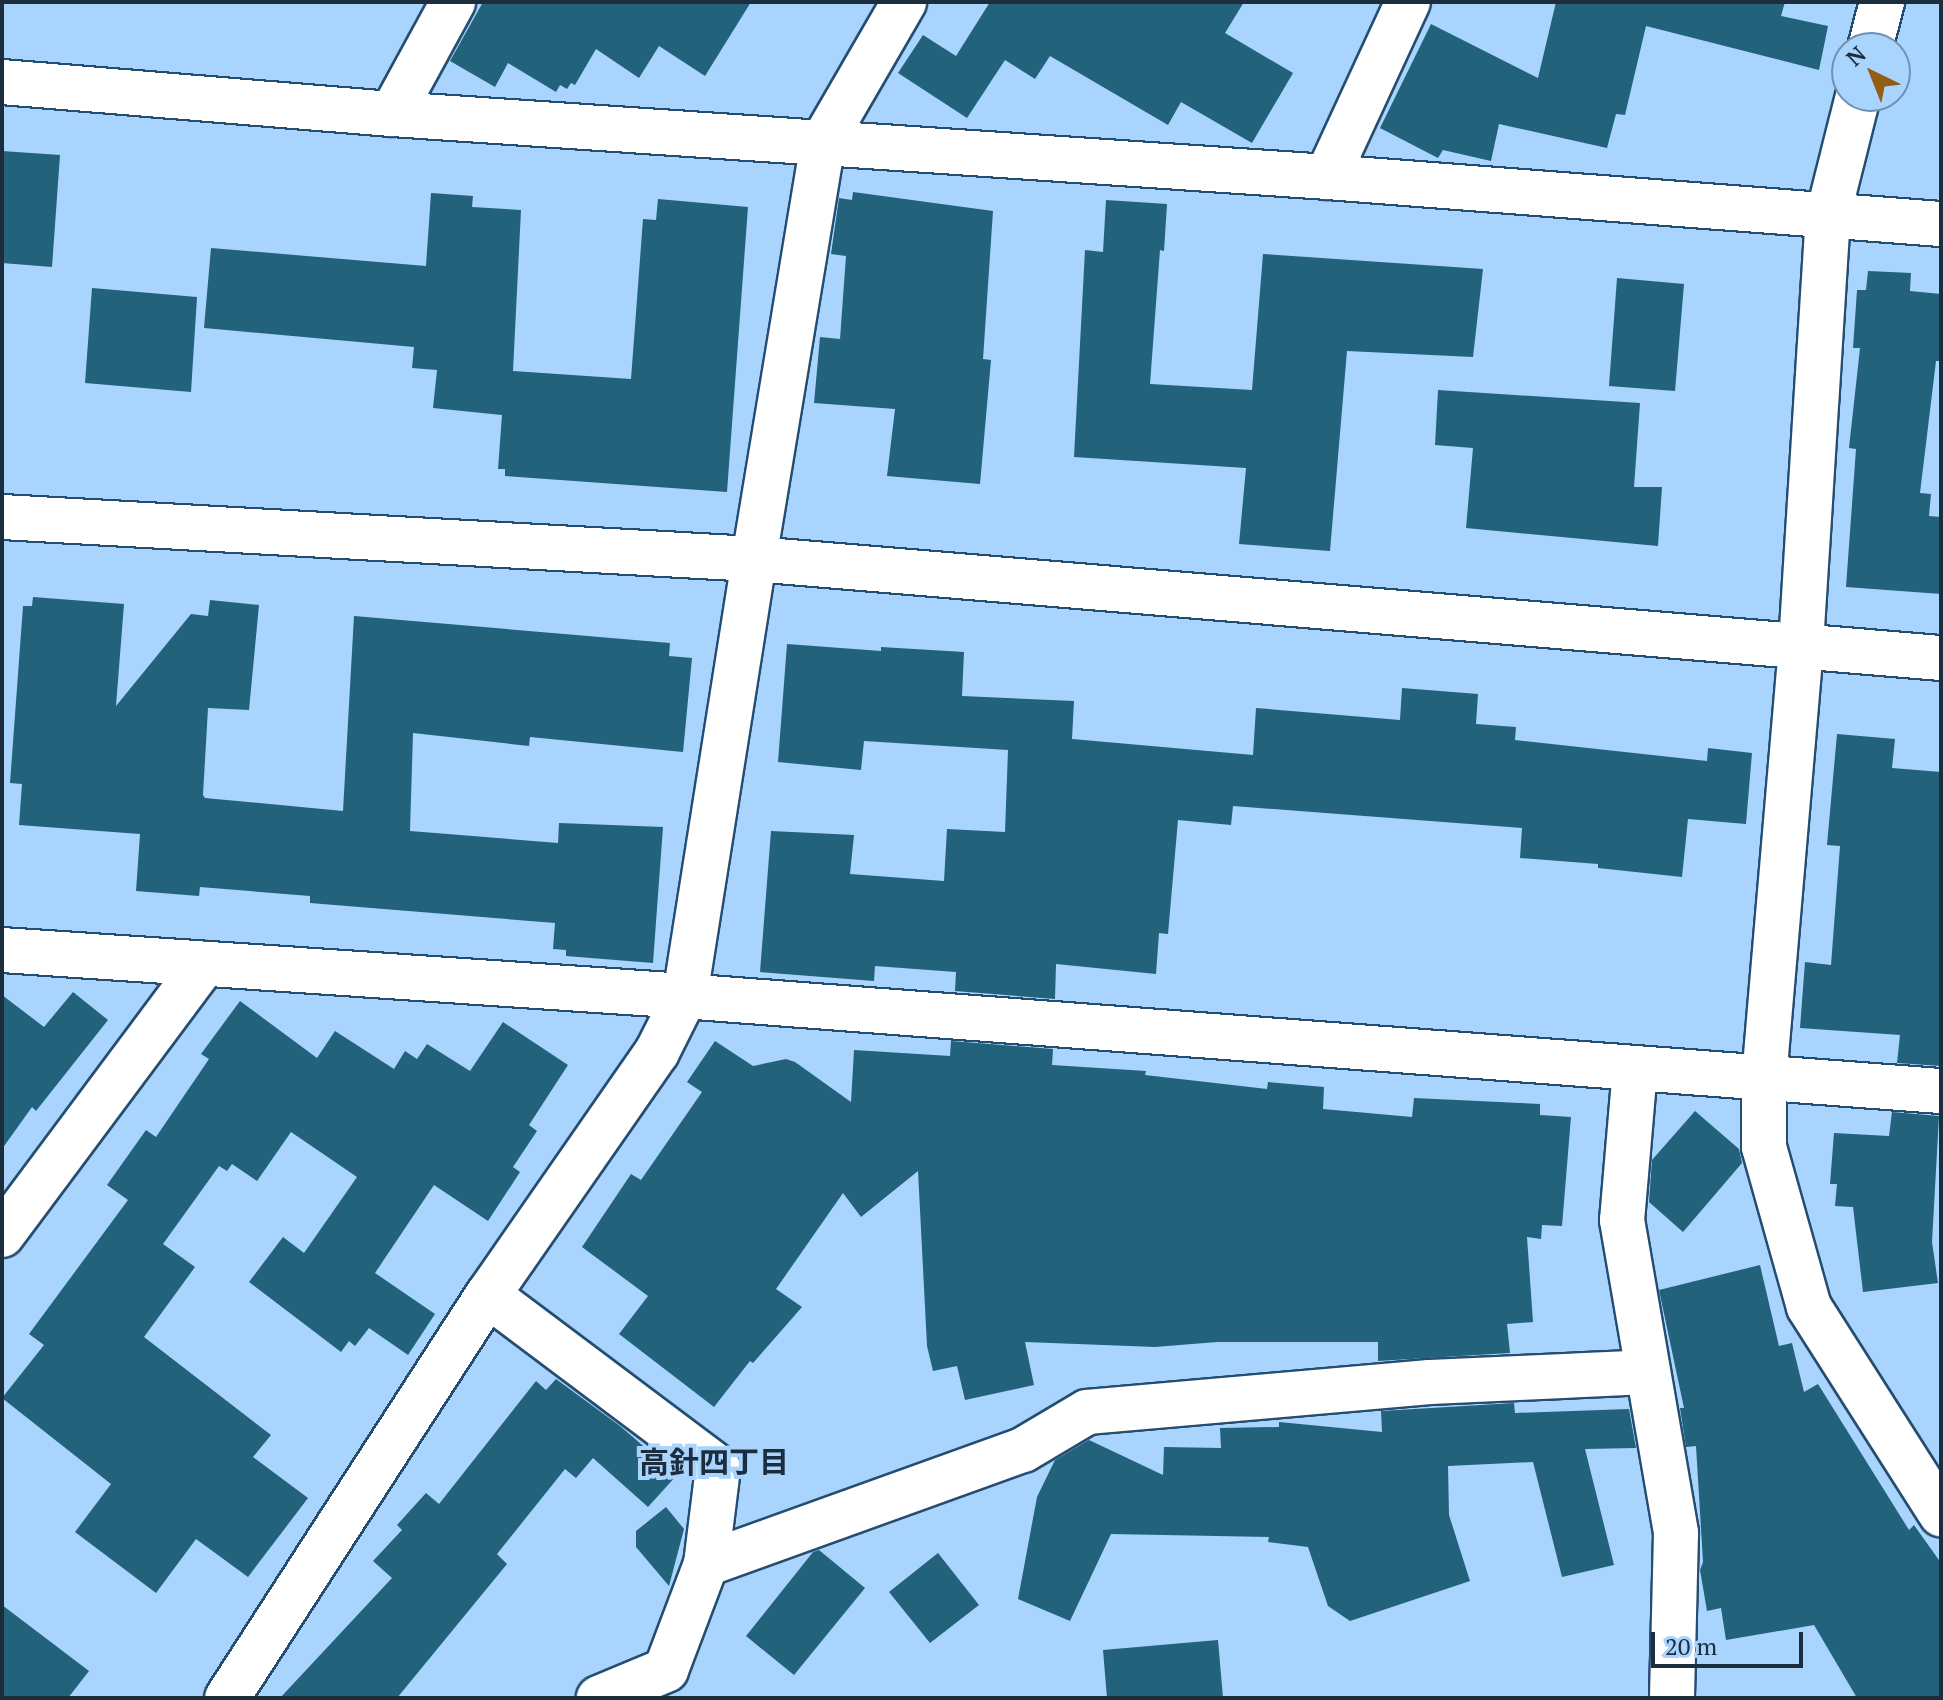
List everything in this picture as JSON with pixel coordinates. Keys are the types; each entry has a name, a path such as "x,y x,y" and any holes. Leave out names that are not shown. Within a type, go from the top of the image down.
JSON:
{"street":[{"path":"392,114 453,2"},
{"path":"227,1698 488,1295 657,1052 685,996 823,142 904,2"},
{"path":"1327,177 1408,2"},
{"path":"1874,32 1882,2"},
{"path":"2,82 392,114 1327,177 1941,224"},
{"path":"1854,112 1828,215 1801,647 1764,1079 1764,1147 1809,1307 1941,1514"},
{"path":"2,517 754,559 1941,658"},
{"path":"2,950 685,996 1941,1091"},
{"path":"2,1235 204,964"},
{"path":"1635,1069 1622,1220 1676,1533 1672,1698"},
{"path":"488,1295 718,1468 706,1564 666,1670 599,1698"},
{"path":"706,1564 1023,1450 1087,1412 1430,1382 1648,1372"}],"building":[{"path":"483,2 751,2 705,76 659,46 639,78 596,49 575,85 571,83 567,89 560,85 556,92 508,63 495,87 450,61"},
{"path":"990,2 1244,2 1225,33 1293,73 1252,143 1181,102 1168,125 1050,56 1035,79 1005,60 967,118 898,73 923,35 956,56"},
{"path":"1556,2 1785,2 1781,16 1828,26 1819,70 1646,26 1625,115 1616,114 1607,148 1499,124 1491,161 1443,150 1438,158 1380,128 1431,24 1538,78"},
{"path":"2,151 60,155 52,267 2,263"},
{"path":"853,192 993,211 983,359 991,360 980,484 887,476 895,409 814,403 820,337 840,339 846,256 831,254 839,198 852,200"},
{"path":"431,193 473,196 472,207 521,210 513,371 631,379 643,219 656,220 658,199 748,207 727,492 505,476 505,469 498,469 502,415 433,408 437,370 412,368 414,347 204,328 211,248 426,266"},
{"path":"1106,200 1167,204 1164,251 1160,250 1150,384 1252,390 1263,254 1483,269 1473,357 1347,351 1330,551 1239,544 1246,468 1074,457 1085,250 1103,252"},
{"path":"1868,271 1911,273 1910,291 1941,294 1941,361 1936,361 1920,493 1931,494 1929,516 1941,517 1941,594 1846,587 1856,449 1849,448 1860,348 1853,348 1857,290 1866,290"},
{"path":"1617,278 1684,284 1675,391 1609,386"},
{"path":"92,288 197,297 191,392 85,383"},
{"path":"1438,390 1640,403 1634,487 1662,487 1658,546 1466,528 1473,448 1435,445"},
{"path":"33,597 124,604 116,706 191,614 208,616 210,600 259,605 249,710 208,708 203,795 205,798 343,811 354,616 670,643 669,656 692,658 683,752 530,737 529,746 413,733 410,831 558,843 559,823 663,827 653,963 566,956 566,950 553,949 555,923 310,903 310,896 200,887 199,896 136,891 140,834 19,825 22,784 10,783 23,606 32,606"},
{"path":"787,644 881,651 881,647 964,652 962,696 1074,701 1072,739 1253,755 1256,708 1400,720 1402,688 1478,694 1476,724 1516,727 1515,740 1707,761 1708,748 1752,753 1746,824 1688,819 1682,877 1598,868 1598,864 1520,858 1522,828 1233,806 1231,825 1178,820 1168,934 1159,933 1156,974 1056,964 1055,999 955,991 956,972 875,966 874,981 760,972 771,831 854,835 850,874 944,881 947,829 1005,832 1008,750 864,741 861,770 778,762"},
{"path":"1837,734 1895,739 1892,768 1941,772 1941,1066 1897,1063 1900,1035 1800,1028 1805,962 1831,965 1840,846 1827,845"},
{"path":"73,992 108,1020 36,1111 32,1107 2,1149 2,995 44,1027"},
{"path":"240,1001 317,1058 335,1031 394,1069 405,1051 417,1059 427,1044 470,1071 503,1022 568,1065 529,1125 537,1131 513,1167 520,1172 488,1221 434,1185 375,1273 435,1314 408,1355 369,1328 355,1346 349,1341 341,1352 249,1282 283,1237 304,1253 357,1177 291,1132 257,1181 232,1164 227,1171 219,1166 163,1244 195,1267 144,1337 271,1435 253,1457 308,1498 248,1577 196,1539 156,1593 75,1532 111,1484 2,1398 44,1345 29,1334 128,1200 107,1185 146,1130 156,1137 209,1059 201,1054"},
{"path":"715,1041 753,1066 786,1059 795,1062 851,1102 854,1050 950,1056 951,1041 1053,1049 1052,1065 1146,1071 1145,1075 1267,1089 1268,1082 1324,1087 1323,1109 1412,1117 1414,1098 1540,1104 1540,1115 1571,1117 1562,1226 1542,1225 1541,1239 1527,1237 1533,1322 1507,1324 1510,1353 1378,1361 1378,1342 1217,1342 1155,1347 1025,1342 1034,1385 965,1400 957,1366 933,1371 927,1346 918,1171 861,1217 843,1193 776,1289 802,1307 753,1363 750,1361 714,1407 619,1334 648,1296 582,1247 631,1174 641,1180 702,1092 687,1082"},
{"path":"1695,1111 1739,1149 1742,1163 1683,1232 1649,1202 1652,1160"},
{"path":"1892,1112 1939,1116 1932,1242 1938,1283 1863,1292 1853,1207 1835,1206 1837,1184 1830,1184 1834,1133 1889,1136"},
{"path":"1760,1265 1779,1346 1792,1343 1804,1392 1818,1384 1909,1530 1914,1525 1941,1563 1941,1698 1857,1698 1814,1625 1726,1640 1721,1608 1707,1611 1700,1570 1703,1562 1696,1446 1686,1447 1680,1408 1684,1408 1659,1290"},
{"path":"556,1379 620,1426 677,1475 648,1507 593,1458 576,1478 565,1469 497,1554 507,1564 397,1698 280,1698 392,1578 373,1561 402,1530 397,1525 426,1493 439,1504 536,1381 546,1390"},
{"path":"1514,1403 1515,1413 1629,1409 1636,1448 1585,1449 1614,1565 1562,1577 1533,1462 1448,1466 1449,1515 1470,1581 1350,1621 1328,1606 1308,1547 1268,1542 1269,1537 1111,1534 1070,1621 1018,1599 1037,1497 1055,1460 1089,1440 1163,1475 1164,1447 1221,1448 1220,1428 1279,1427 1279,1422 1382,1432 1381,1411"},
{"path":"666,1507 684,1529 669,1586 636,1547 636,1531"},
{"path":"819,1550 865,1588 794,1675 746,1636 813,1552"},
{"path":"938,1553 979,1605 930,1643 889,1592"},
{"path":"2,1605 89,1671 68,1698 2,1698"},
{"path":"1218,1640 1223,1698 1107,1698 1103,1650"}],"district":[{"name":"高針四丁目","path":"714,1462"}]}
